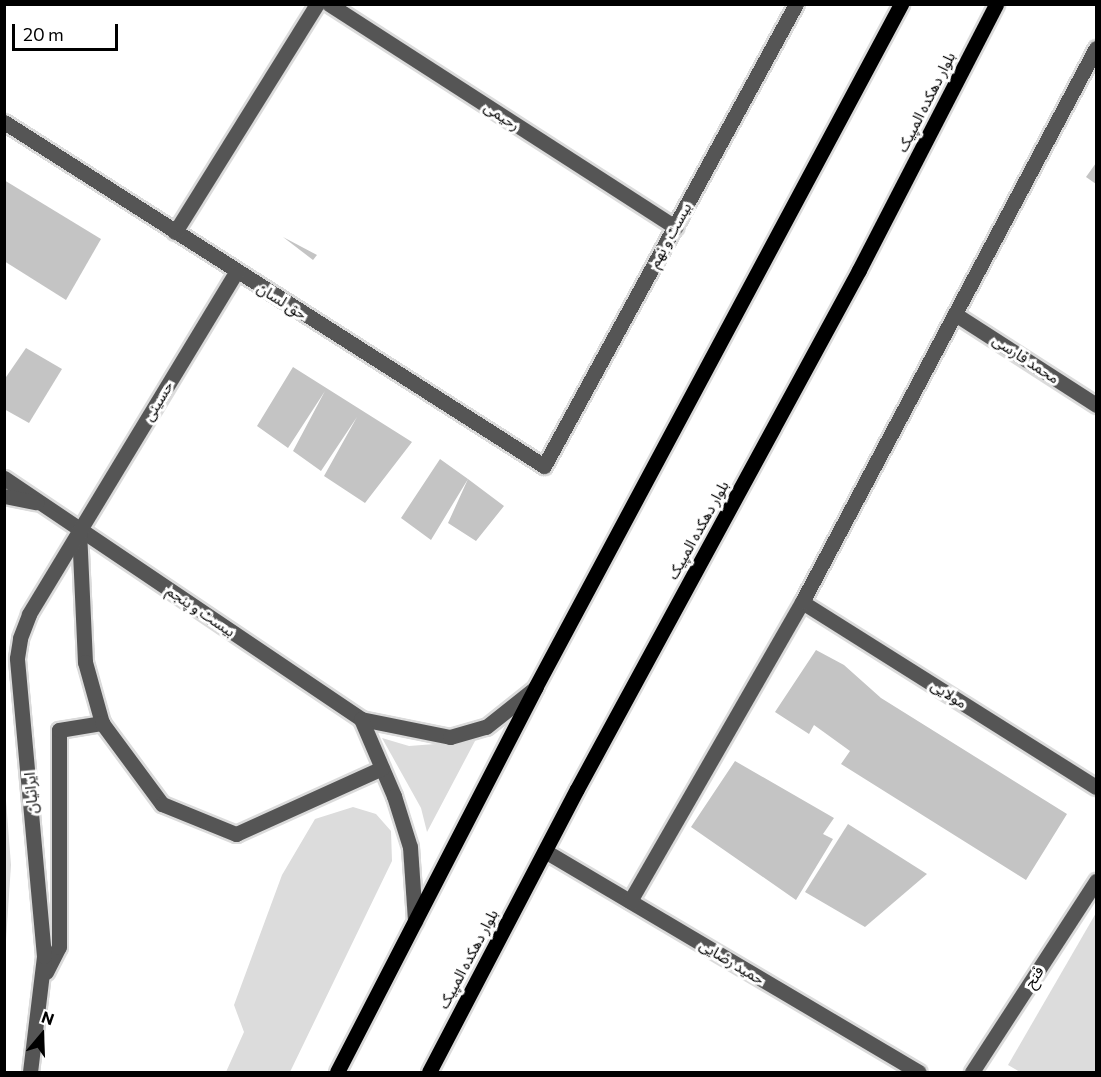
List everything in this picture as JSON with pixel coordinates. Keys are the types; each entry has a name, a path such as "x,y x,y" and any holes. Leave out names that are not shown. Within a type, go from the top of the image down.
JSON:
{"main road":[{"path":"337,1072 536,686 901,4"},
{"name":"بلوار دهکده المپیک","path":"429,1072 545,851 859,270 996,4"}],"street":[{"path":"175,232 317,4"},
{"name":"رحیمی","path":"329,4 675,227"},
{"name":"بیست و نهم","path":"544,466 796,4"},
{"path":"630,901 802,602 1096,48"},
{"name":"حق لسان","path":"4,122 236,272 544,466"},
{"name":"حسینی","path":"79,530 236,272"},
{"name":"محمد فارسی","path":"955,314 1096,405"},
{"name":"بیست و پنجم","path":"4,478 361,719"},
{"name":"بیست و پنجم","path":"4,496 42,503"},
{"path":"79,530 86,662 102,723 162,804 236,834 382,768"},
{"name":"ایرانیان","path":"30,1072 44,956 17,658 28,614 79,530"},
{"name":"مولایی","path":"802,602 1096,787"},
{"path":"361,719 450,737 486,727 536,686"},
{"path":"361,719 382,768 410,847 415,921"},
{"path":"40,983 59,947 58,730 102,723"},
{"name":"حمید رضایی","path":"545,851 919,1072"},
{"name":"فتح","path":"972,1072 1096,880"}],"shaded area":[{"path":"382,738 409,746 475,741 427,832 421,808"},
{"path":"4,775 11,865 5,955 4,955"},
{"path":"353,807 376,814 391,831 392,861 290,1072 226,1072 244,1032 234,1005 282,875 315,819"},
{"path":"1096,913 1096,1072 1020,1072 1008,1065"}],"building":[{"path":"1096,163 1096,184 1086,177"},
{"path":"4,180 101,239 66,300 4,261"},
{"path":"283,237 317,255 313,260"},
{"path":"26,348 62,369 29,423 4,409 4,380"},
{"path":"293,367 412,442 365,503 324,476 357,417 321,471 293,451 325,391 288,448 257,426"},
{"path":"440,459 468,479 431,540 401,518"},
{"path":"468,479 504,506 476,541 448,523"},
{"path":"816,650 844,665 881,698 1067,814 1026,880 841,764 850,751 814,725 809,734 775,712"},
{"path":"735,761 834,818 823,834 833,839 796,900 691,827"},
{"path":"848,824 927,874 865,927 805,892"}]}
